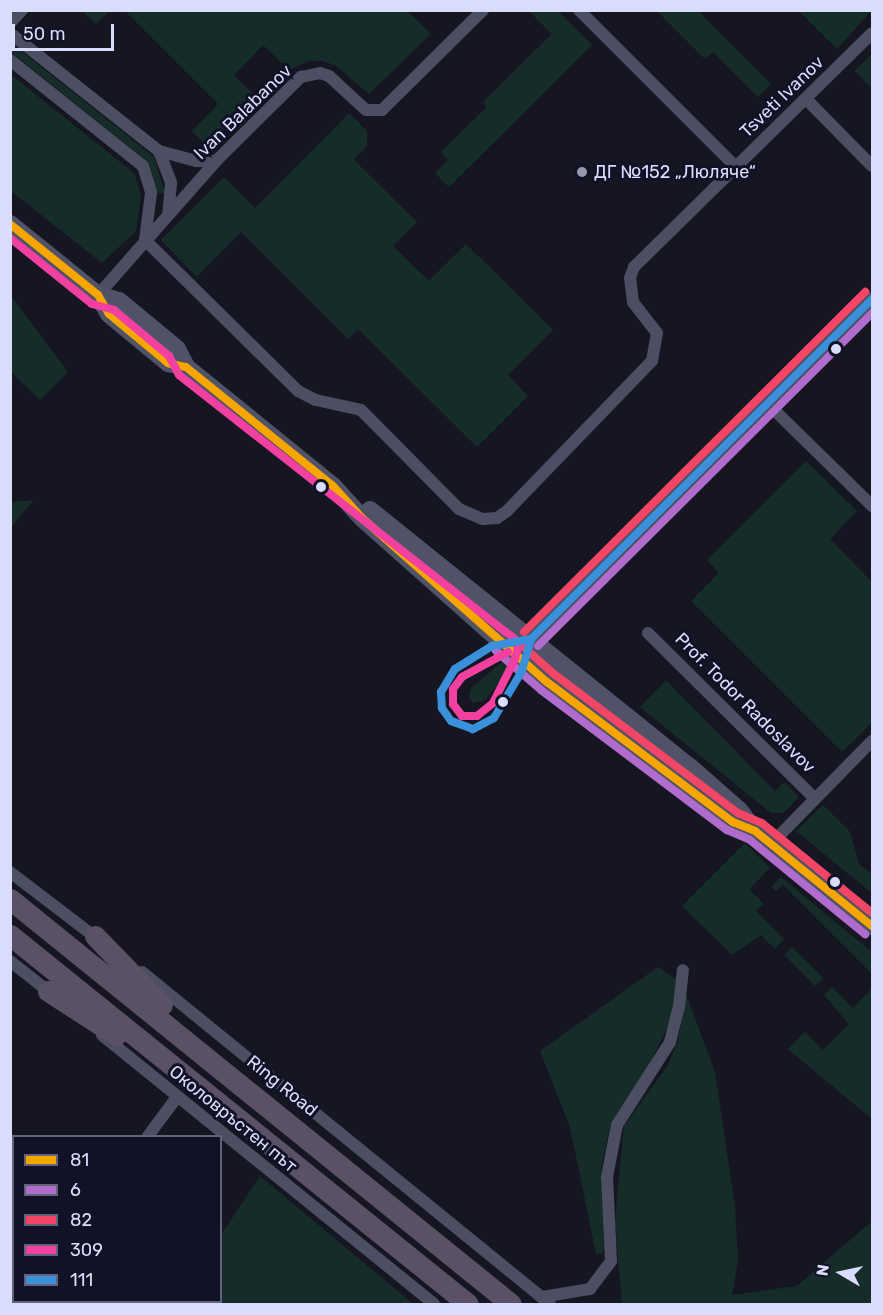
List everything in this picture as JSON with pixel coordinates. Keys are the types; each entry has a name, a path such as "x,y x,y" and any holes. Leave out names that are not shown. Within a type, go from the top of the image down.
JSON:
{"highway":[{"name":"Ring Road","path":"10,899 511,1305"},
{"path":"10,935 468,1305"},
{"path":"95,936 225,1071"},
{"path":"48,991 208,1093"}],"main road":[{"path":"10,224 98,295 119,301 177,349 186,367 333,486 367,507 715,788 739,810 755,831 873,926"},
{"path":"333,486 362,518 525,663 733,822 755,831"}],"street":[{"path":"10,23 22,10"},
{"name":"Ivan Balabanov","path":"98,295 216,160 293,83 310,73 329,76 366,110 382,110 483,10"},
{"path":"579,10 736,168"},
{"path":"10,33 159,150 197,161 216,160"},
{"name":"Tsveti Ivanov","path":"146,240 298,391 316,400 361,410 470,516 498,518 579,437 657,352 657,333 633,302 630,290 634,267 873,33"},
{"path":"10,60 143,166 151,193 146,240"},
{"path":"806,99 873,166"},
{"path":"159,150 171,183 168,215"},
{"path":"525,663 531,639 873,299"},
{"path":"768,404 873,506"},
{"name":"Prof. Todor Radoslavov","path":"648,633 815,799"},
{"path":"503,644 531,639"},
{"path":"771,844 873,741"},
{"name":"Ring Road","path":"10,872 95,936 546,1301"},
{"name":"Околовръстен път","path":"10,961 434,1305"},
{"path":"546,1301 590,1289 611,1261 607,1177 617,1125 670,1042 680,1007 683,970"},
{"path":"149,1135 177,1097"}],"green space":[{"path":"799,10 872,10 837,49 799,11"},
{"path":"82,11 110,11 96,24"},
{"path":"125,11 407,11 431,34 369,94 335,65 322,61 308,61 289,70 263,45 234,75 257,98 208,147 192,131 218,104"},
{"path":"529,11 558,11 592,45 449,187 435,173 448,160 441,152 487,107 483,102 552,34"},
{"path":"657,11 698,11 771,84 758,97 713,52 705,59"},
{"path":"10,42 154,157 165,193 157,193 148,162 11,52"},
{"path":"872,54 872,89 855,71"},
{"path":"10,74 134,173 141,194 136,231 102,263 11,191"},
{"path":"349,113 367,131 367,146 354,160 417,222 393,246 429,281 466,244 553,330 508,375 528,396 477,447 358,329 348,339 241,232 197,277 161,240 224,177 255,208"},
{"path":"11,296 68,372 40,400 11,372"},
{"path":"806,461 857,511 830,539 872,582 872,722 842,752 691,601 719,573 707,560"},
{"path":"34,500 11,527 11,502"},
{"path":"508,657 515,663 485,700 473,703 469,698 471,688"},
{"path":"559,672 680,768 679,771 553,679"},
{"path":"666,680 775,791 784,782 799,797 783,813 771,813 640,707"},
{"path":"823,805 850,832 859,864 872,874 872,893 796,831"},
{"path":"745,843 770,868 749,889 764,904 756,911 784,939 775,949 761,935 732,955 682,906"},
{"path":"781,877 872,952 872,974 783,885 776,891 771,887"},
{"path":"792,947 823,978 815,986 784,955"},
{"path":"658,967 677,980 670,1022 649,1065 611,1123 601,1168 604,1248 602,1254 596,1254 570,1127 540,1051"},
{"path":"832,987 853,1008 872,988 872,1119 788,1049 805,1032 823,1050 849,1024 824,995"},
{"path":"686,994 715,1072 735,1206 738,1260 732,1295 797,1286 872,1221 872,1304 622,1304 615,1221 624,1126 668,1065 678,1041"},
{"path":"260,1176 413,1304 175,1304 222,1303 222,1233"}],"transit line":[{"name":"81","path":"10,224 98,295 109,314 168,363 186,367 333,486 362,518 547,682 733,822 755,831 872,926"},
{"name":"309","path":"10,238 92,304 114,310 169,356 179,375 507,633"},
{"name":"82","path":"524,632 865,292"},
{"name":"111","path":"531,639 872,299"},
{"name":"6","path":"538,646 872,313"},
{"name":"82","path":"510,635 554,674 738,813 762,823 872,913"},
{"name":"309","path":"508,652 462,677 453,689 453,704 462,716 477,716 493,703 515,659 519,643 512,637"},
{"name":"111","path":"531,639 522,671 494,718 473,729 451,721 442,708 441,692 455,669 492,646 531,639"},
{"name":"6","path":"496,651 541,690 727,830 750,840 865,934"}],"place":[{"name":"ДГ №152 „Люляче“","path":"582,172"}]}
